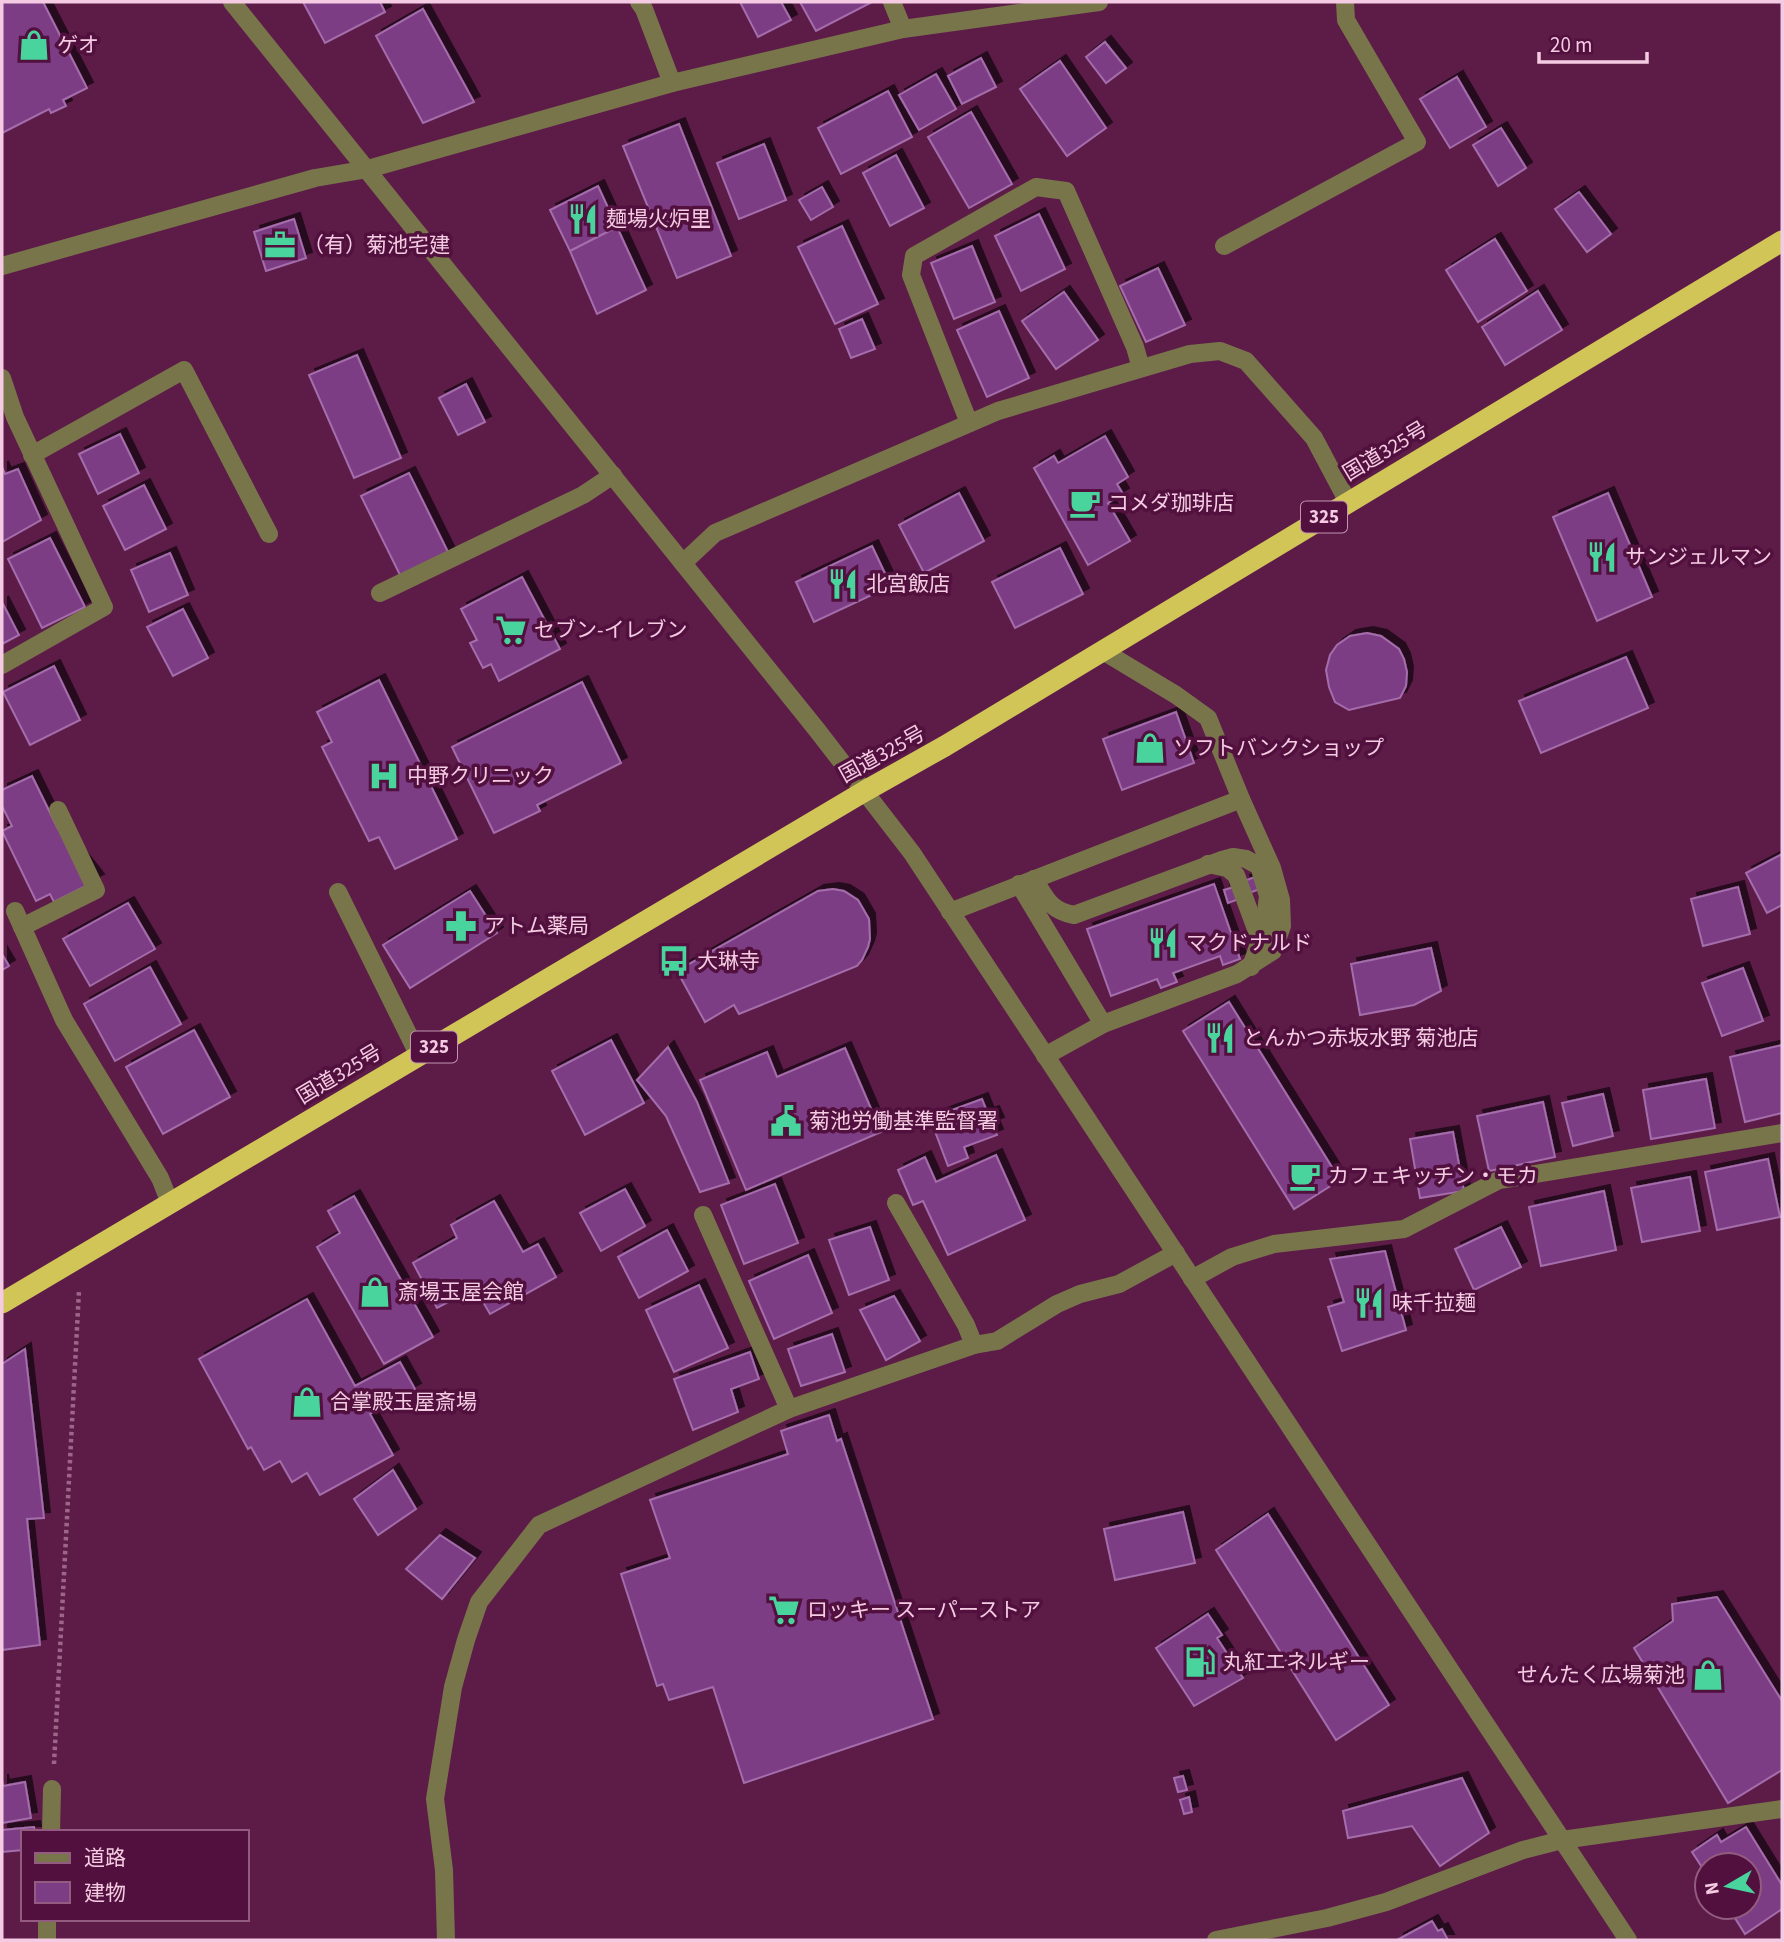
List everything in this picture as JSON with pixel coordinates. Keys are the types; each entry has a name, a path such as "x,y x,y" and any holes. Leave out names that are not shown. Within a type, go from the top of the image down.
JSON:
{"highway":[{"name":"国道325号","path":"2,1303 865,790 945,746 1782,241"}],"street":[{"path":"232,2 865,790 912,853 1628,1940"},
{"path":"639,2 672,83"},
{"path":"892,2 903,29"},
{"path":"2,265 315,178 368,169 672,83 903,29 1099,2"},
{"path":"1224,246 1417,142 1346,20 1345,2"},
{"path":"970,423 911,275 914,256 1036,187 1066,191 1135,347 1141,368"},
{"path":"683,563 715,533 998,411 1190,354 1220,351 1246,360 1314,438 1348,502"},
{"path":"32,455 184,370 269,534"},
{"path":"2,378 8,419 32,455 104,607 2,665"},
{"path":"380,593 583,495 613,475"},
{"path":"1045,1056 1103,1024 1251,967 1273,951 1282,926 1281,901 1272,868 1208,718 1176,695 1103,651"},
{"path":"950,912 1241,799"},
{"path":"58,810 96,890 18,919 64,1020 160,1178 170,1203"},
{"path":"1027,881 1060,912 1074,915 1208,864 1233,858 1246,859 1259,866 1268,896 1264,929 1251,967"},
{"path":"1208,864 1227,868 1236,875 1260,940"},
{"path":"1027,881 1103,1024"},
{"path":"338,892 419,1056"},
{"path":"1192,1279 1232,1257 1274,1244 1404,1229 1499,1180 1782,1133"},
{"path":"896,1203 974,1345"},
{"path":"703,1215 789,1409"},
{"path":"446,1940 444,1870 435,1799 453,1687 479,1602 539,1525 789,1409 974,1345 997,1340 1057,1304 1080,1294 1119,1284 1175,1253"},
{"path":"51,1830 52,1789"},
{"path":"1216,1940 1327,1918 1386,1902 1523,1850 1562,1840 1782,1809"},
{"path":"47,1921 47,1940"}],"path":[{"path":"52,1789 79,1289 65,1265"}],"building":[{"name":"ゲオ","path":"2,2 43,2 87,88 63,100 66,106 51,113 49,109 2,133"},
{"path":"303,2 380,2 385,12 325,43"},
{"path":"740,2 781,2 791,20 758,37"},
{"path":"800,2 872,2 816,31"},
{"path":"423,9 474,102 423,123 376,36"},
{"path":"1105,42 1126,68 1106,83 1086,57"},
{"path":"981,58 996,87 962,104 948,76"},
{"path":"1060,61 1106,128 1067,156 1020,89"},
{"path":"936,74 956,109 919,130 899,95"},
{"path":"1457,77 1486,127 1450,148 1420,99"},
{"path":"888,91 912,137 841,174 818,128"},
{"path":"971,112 1012,184 969,208 928,137"},
{"path":"679,124 731,256 677,278 623,146"},
{"path":"1501,128 1526,168 1498,186 1473,145"},
{"path":"764,144 786,200 739,219 717,163"},
{"path":"896,155 924,208 890,226 863,173"},
{"name":"麺場火炉里","path":"598,186 617,227 570,251 550,210"},
{"path":"822,187 833,207 811,220 799,200"},
{"path":"1579,192 1611,234 1587,252 1555,209"},
{"path":"1039,214 1065,269 1021,291 995,236"},
{"name":"（有）菊池宅建","path":"294,219 306,258 266,271 254,232"},
{"path":"842,226 878,304 835,324 798,247"},
{"path":"617,227 646,290 597,314 570,251"},
{"path":"1495,239 1527,291 1478,322 1446,270"},
{"path":"972,246 995,302 954,319 931,263"},
{"path":"1158,268 1185,325 1146,342 1120,286"},
{"path":"1538,291 1562,330 1505,365 1482,327"},
{"path":"1064,292 1098,340 1056,369 1022,321"},
{"path":"999,311 1029,378 987,397 957,330"},
{"path":"862,319 875,349 851,358 839,329"},
{"path":"357,355 401,458 354,478 309,375"},
{"path":"466,384 485,422 458,435 439,398"},
{"path":"120,434 139,473 98,494 79,454"},
{"path":"1105,436 1128,477 1117,484 1123,494 1108,503 1130,541 1088,565 1034,468 1054,456 1058,463"},
{"path":"2,467 5,474 18,469 41,520 2,542"},
{"path":"409,473 449,554 401,577 361,496"},
{"path":"144,485 166,529 125,550 103,506"},
{"path":"959,493 984,541 924,573 899,525"},
{"path":"1608,493 1652,597 1597,621 1553,517"},
{"path":"50,538 85,607 42,628 8,559"},
{"path":"872,546 891,586 814,622 796,582"},
{"path":"1060,548 1083,594 1015,628 992,582"},
{"path":"170,553 188,595 149,612 131,570"},
{"path":"522,577 560,649 499,681 491,664 483,668 470,643 477,640 461,609"},
{"path":"2,602 19,635 2,644"},
{"path":"183,609 208,658 173,676 147,627"},
{"path":"1367,633 1381,636 1399,649 1407,672 1406,686 1400,698 1349,710 1335,702 1326,670 1330,655 1337,645 1350,636"},
{"path":"1626,657 1648,708 1541,753 1519,701"},
{"path":"54,666 80,720 30,745 3,692"},
{"path":"379,680 457,839 395,869 379,837 369,841 322,747 332,742 317,712"},
{"path":"582,682 621,763 537,805 540,811 494,833 452,747"},
{"path":"1176,712 1194,763 1122,790 1103,739"},
{"path":"32,776 58,829 98,880 54,902 50,894 36,901 2,831 12,826 2,806 2,790"},
{"path":"1782,854 1782,905 1767,913 1746,873"},
{"path":"1255,877 1260,889 1249,893 1244,881"},
{"path":"1214,884 1240,959 1223,965 1220,956 1173,973 1177,982 1161,988 1157,979 1111,996 1087,929"},
{"path":"1234,887 1239,899 1228,903 1224,890"},
{"path":"1738,887 1750,934 1703,946 1691,899"},
{"path":"470,891 497,933 410,988 383,945"},
{"path":"818,891 844,891 858,900 869,919 868,947 857,966 739,1014 734,1005 705,1022 677,971"},
{"path":"128,903 155,949 90,986 63,939"},
{"path":"1431,948 1441,991 1414,1005 1360,1015 1351,964"},
{"path":"2,954 9,966 2,970"},
{"path":"150,967 181,1024 115,1061 84,1004"},
{"path":"1743,968 1763,1021 1722,1036 1702,983"},
{"path":"1229,1002 1340,1180 1294,1209 1183,1031"},
{"path":"194,1030 230,1097 163,1134 126,1067"},
{"path":"611,1040 644,1103 585,1135 552,1071"},
{"path":"1782,1045 1782,1113 1745,1122 1730,1057"},
{"path":"668,1047 697,1102 729,1183 700,1192 666,1116 637,1080"},
{"path":"845,1048 881,1132 746,1190 700,1080 767,1052 777,1077"},
{"path":"1706,1079 1715,1128 1651,1139 1643,1090"},
{"path":"1603,1094 1613,1136 1573,1146 1562,1103"},
{"path":"982,1099 988,1114 993,1112 998,1123 993,1125 997,1135 964,1147 968,1158 948,1166 930,1118"},
{"path":"1543,1102 1555,1157 1489,1171 1477,1116"},
{"path":"1453,1132 1464,1191 1420,1198 1410,1139"},
{"path":"996,1155 1025,1220 948,1255 923,1201 913,1205 898,1170 925,1157 936,1182"},
{"path":"1768,1159 1780,1217 1717,1230 1705,1172"},
{"path":"1690,1177 1700,1231 1642,1242 1631,1188"},
{"path":"775,1184 798,1243 744,1264 721,1205"},
{"path":"625,1189 645,1226 601,1251 580,1213"},
{"path":"1604,1191 1616,1250 1541,1266 1529,1207"},
{"name":"斎場玉屋会館","path":"354,1196 433,1337 384,1364 317,1247 340,1233 328,1211"},
{"path":"494,1201 523,1252 538,1244 556,1277 490,1314 475,1288 437,1308 413,1263 457,1238 451,1225"},
{"path":"870,1227 889,1280 849,1295 829,1240"},
{"path":"1501,1227 1521,1267 1474,1290 1455,1249"},
{"path":"667,1230 688,1271 639,1298 618,1257"},
{"path":"1385,1251 1406,1330 1342,1351 1328,1307 1344,1302 1330,1259"},
{"path":"808,1255 832,1313 774,1339 749,1281"},
{"path":"699,1285 728,1348 674,1372 646,1310"},
{"path":"894,1296 920,1341 886,1360 860,1310"},
{"name":"合掌殿玉屋斎場","path":"307,1299 355,1386 400,1362 415,1389 370,1414 393,1455 320,1495 307,1473 292,1482 280,1461 264,1470 251,1447 248,1449 199,1359"},
{"path":"832,1334 845,1372 801,1386 788,1349"},
{"path":"25,1349 44,1518 27,1519 40,1645 2,1650 2,1364"},
{"path":"750,1352 759,1379 731,1389 738,1412 693,1430 674,1379"},
{"path":"829,1415 837,1441 841,1439 933,1719 744,1783 713,1687 669,1700 663,1684 657,1686 621,1574 670,1558 650,1500 788,1454 781,1431"},
{"path":"393,1470 416,1509 378,1535 354,1499"},
{"path":"1183,1512 1195,1563 1115,1580 1104,1529"},
{"path":"1268,1514 1389,1705 1336,1740 1216,1550"},
{"path":"440,1535 475,1558 442,1599 406,1569"},
{"name":"せんたく広場菊池","path":"1717,1597 1782,1701 1782,1770 1728,1803 1634,1648 1673,1621 1672,1604"},
{"path":"1208,1614 1222,1635 1217,1638 1243,1678 1194,1706 1156,1648"},
{"path":"1183,1776 1187,1790 1178,1792 1174,1778"},
{"path":"1462,1778 1489,1833 1440,1866 1412,1826 1348,1838 1343,1811"},
{"path":"2,1780 3,1786 25,1782 31,1818 2,1823"},
{"path":"1189,1797 1192,1812 1184,1814 1180,1800"},
{"path":"34,1827 35,1830 21,1830 21,1850 2,1852 2,1830"},
{"path":"1746,1827 1761,1851 1693,1851 1717,1835 1721,1842"},
{"path":"1763,1854 1782,1885 1782,1909 1745,1934 1737,1921 1763,1921"},
{"path":"1432,1921 1438,1931 1442,1929 1448,1940 1397,1940"}],"place":[{"name":"ゲオ","path":"34,45"},
{"name":"麺場火炉里","path":"583,219"},
{"name":"（有）菊池宅建","path":"280,245"},
{"name":"コメダ珈琲店","path":"1085,503"},
{"name":"サンジェルマン","path":"1602,557"},
{"name":"北宮飯店","path":"843,584"},
{"name":"セブン-イレブン","path":"511,630"},
{"name":"ソフトバンクショップ","path":"1150,748"},
{"name":"中野クリニック","path":"384,776"},
{"name":"アトム薬局","path":"461,926"},
{"name":"マクドナルド","path":"1163,943"},
{"name":"大琳寺","path":"674,961"},
{"name":"とんかつ赤坂水野 菊池店","path":"1220,1038"},
{"name":"菊池労働基準監督署","path":"786,1121"},
{"name":"カフェキッチン・モカ","path":"1305,1176"},
{"name":"斎場玉屋会館","path":"375,1292"},
{"name":"味千拉麺","path":"1369,1303"},
{"name":"合掌殿玉屋斎場","path":"307,1402"},
{"name":"ロッキー スーパーストア","path":"784,1610"},
{"name":"丸紅エネルギー","path":"1200,1662"},
{"name":"せんたく広場菊池","path":"1708,1675"}]}
